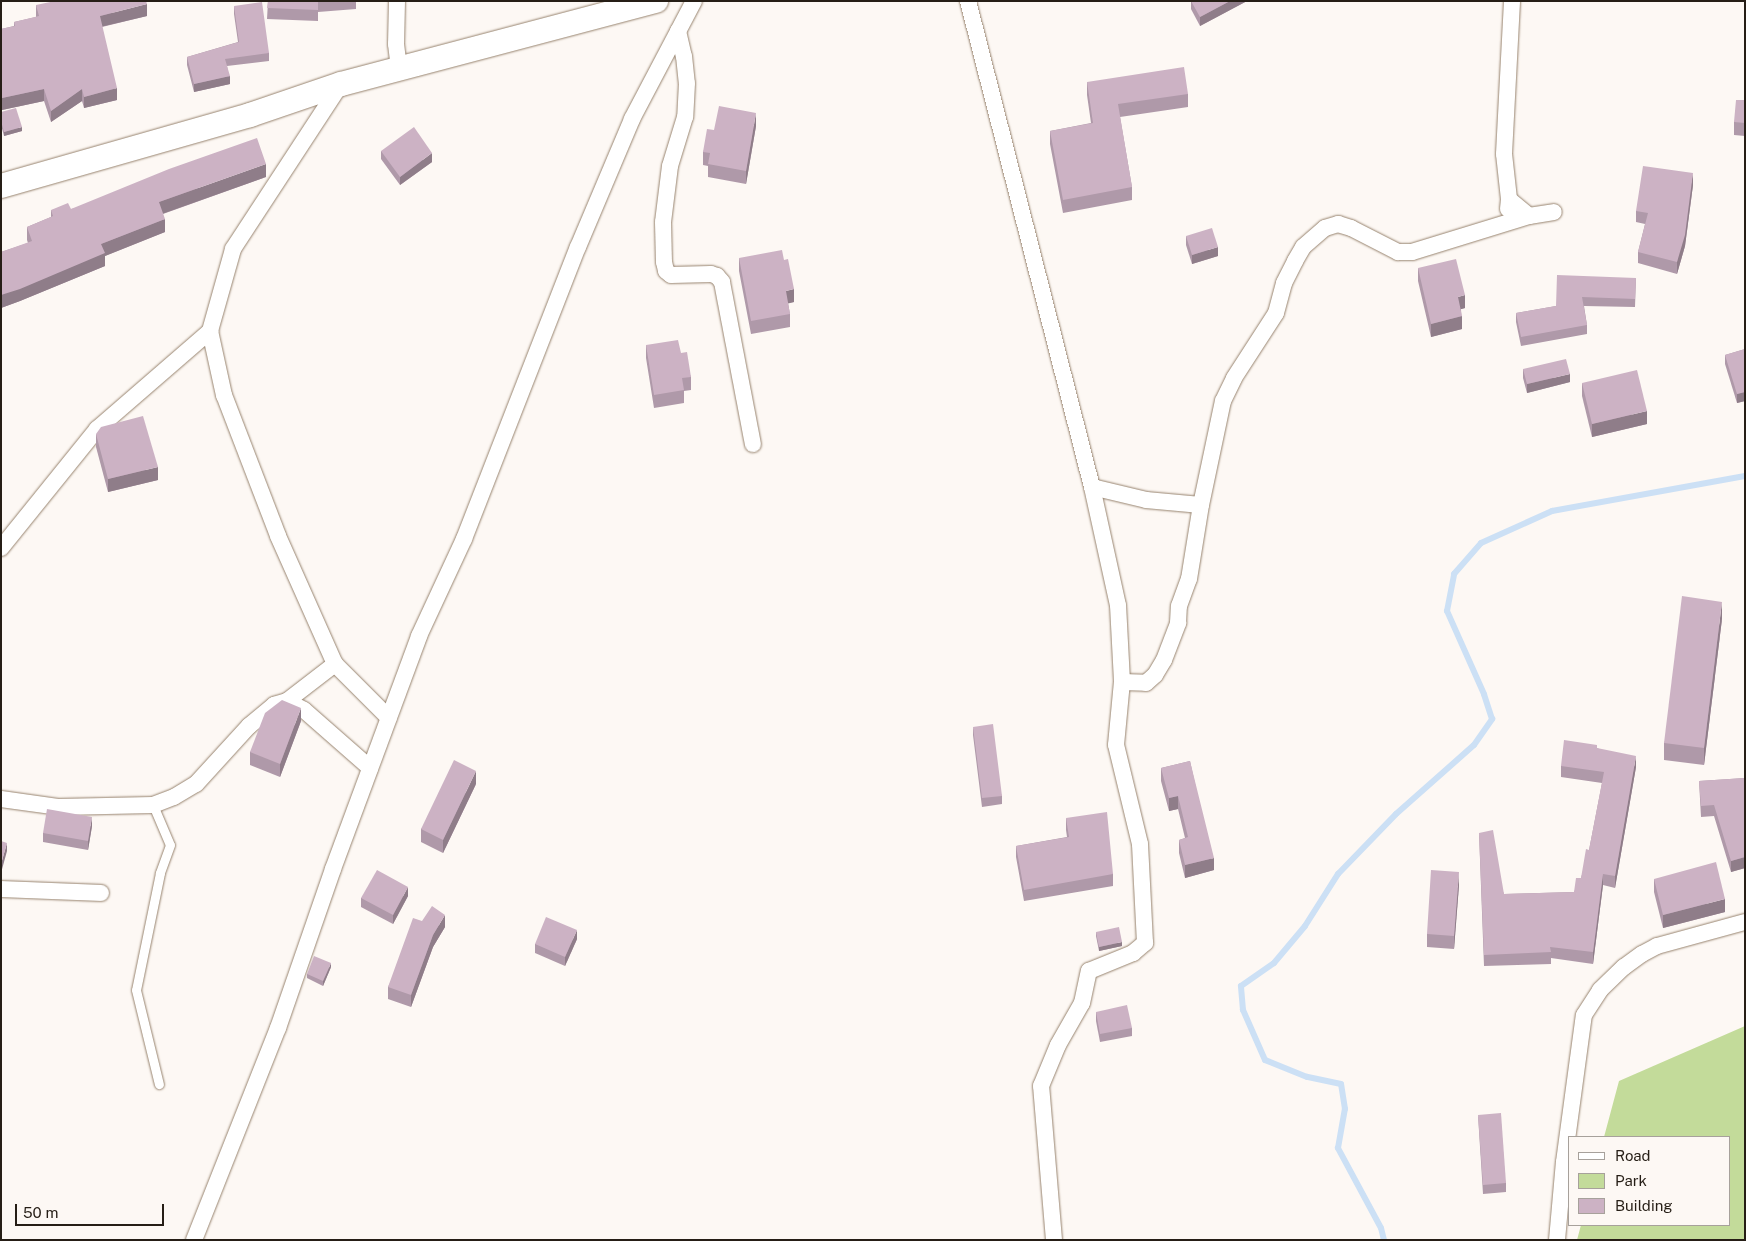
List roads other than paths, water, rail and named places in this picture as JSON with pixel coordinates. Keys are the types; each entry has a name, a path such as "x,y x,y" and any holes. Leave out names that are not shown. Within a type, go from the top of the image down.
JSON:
{"street":[{"path":"397,1 396,44 399,68"},
{"path":"1,186 250,115 341,84 656,1"},
{"path":"194,1240 278,1028 370,768 420,636 464,539 581,238 632,119 694,1"},
{"path":"968,1 1092,487 1118,604 1122,682 1116,745 1140,844 1145,943 1133,953 1089,971 1082,1003 1058,1045 1041,1086 1054,1240"},
{"path":"1506,223 1509,199 1504,154 1512,1"},
{"path":"678,31 684,56 687,83 685,117 670,166 662,222 664,262 666,271 671,275 711,274 717,276 722,282 753,444"},
{"path":"341,84 234,248 210,331 224,396 278,536 335,664 389,718"},
{"path":"1509,199 1529,216"},
{"path":"1122,682 1146,683 1164,660 1178,623 1179,606 1189,579 1201,505 1223,401 1234,378 1276,313 1284,283 1304,246 1325,228 1338,224 1351,228 1398,252 1412,252 1529,216 1554,212"},
{"path":"1,548 97,429 210,331"},
{"path":"1092,487 1146,500 1201,505"},
{"path":"1,799 59,807 153,805 174,797 196,784 249,726 274,705 288,701 335,664"},
{"path":"288,701 304,710 370,768"},
{"path":"1,889 102,893"},
{"path":"1557,1240 1564,1162 1584,1015 1600,990 1624,967 1642,954 1657,946 1745,922"}],"lane":[{"path":"153,805 170,844 160,873 136,990 159,1084"}],"waterway":[{"path":"1384,1240 1381,1228 1338,1148 1345,1109 1341,1084 1307,1077 1265,1060 1243,1010 1241,986 1274,963 1305,926 1338,874 1396,814 1474,745 1492,719 1484,694 1447,611 1454,574 1481,543 1552,511 1745,476"}]}
